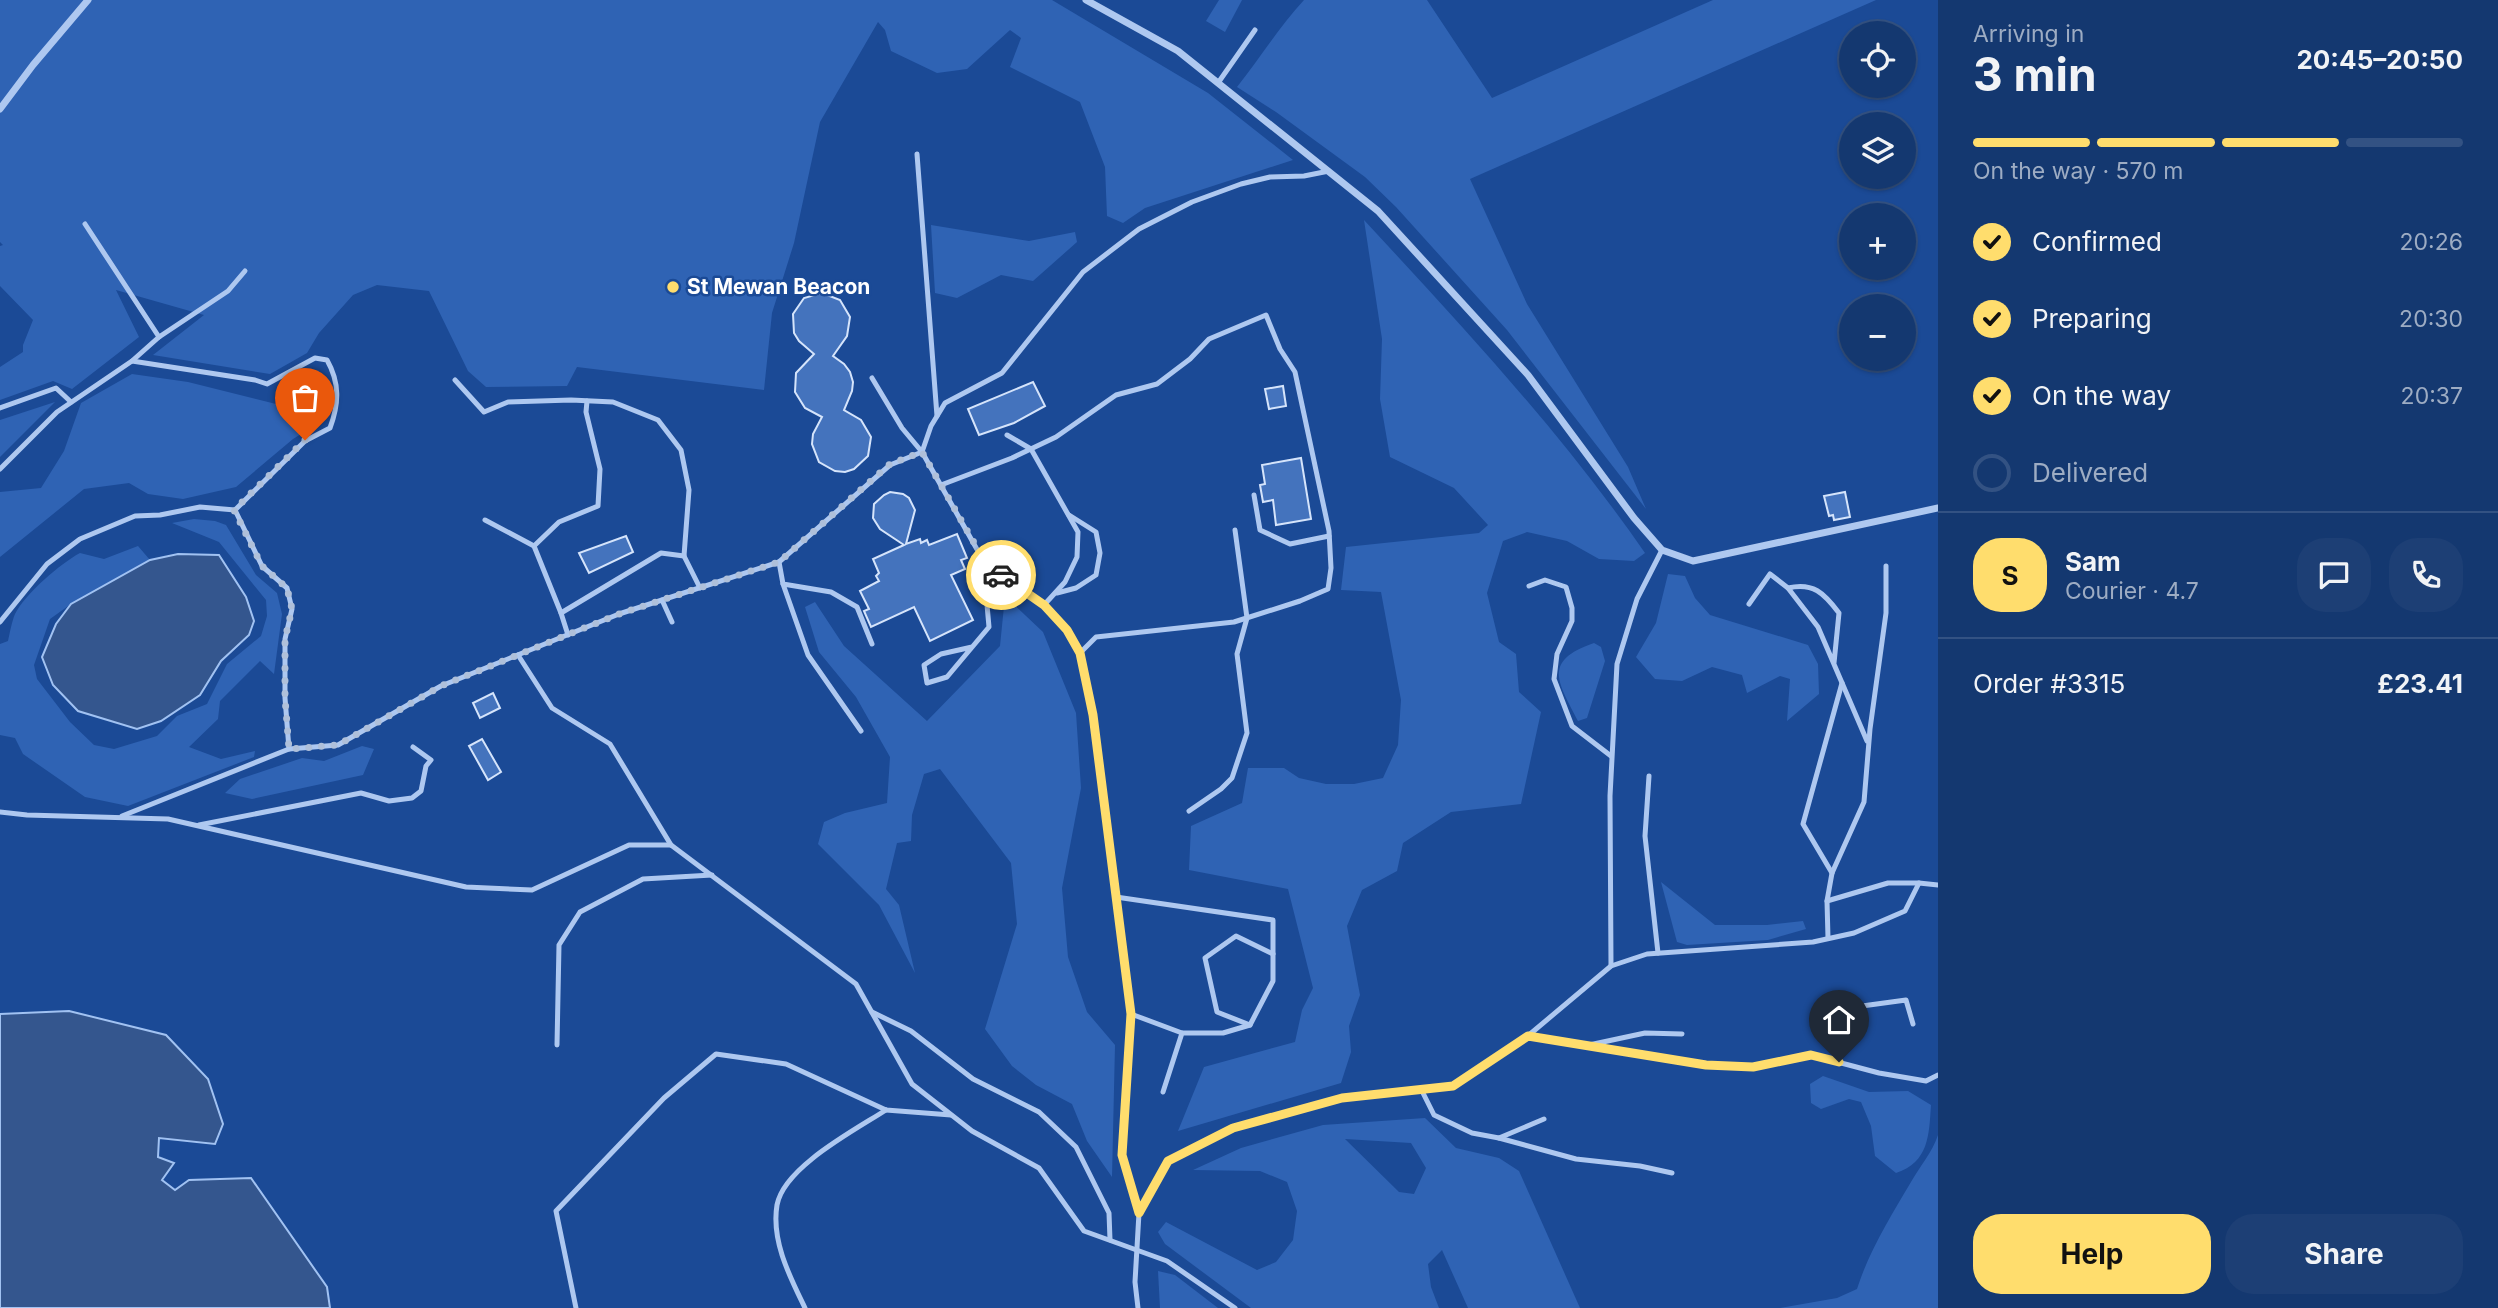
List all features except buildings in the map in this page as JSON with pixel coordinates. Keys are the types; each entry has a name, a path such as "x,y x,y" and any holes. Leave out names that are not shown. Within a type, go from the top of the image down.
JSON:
{"street":[{"path":"0,109 88,0"},
{"path":"1086,0 1178,51 1378,211 1528,375 1634,518 1662,550 1693,561 1938,508"}],"lane":[{"path":"1217,83 1255,30"},
{"path":"917,154 937,416"},
{"path":"119,817 289,749 338,745 441,686 619,614 779,562 890,464 922,452 945,403 1002,373 1083,272 1139,229 1192,202 1241,184 1270,177 1304,176 1329,171"},
{"path":"85,224 159,337"},
{"path":"0,469 57,412 132,361 159,337 228,291 245,271"},
{"path":"941,485 1056,437 1116,395 1157,384 1190,359 1209,339 1266,315 1280,349 1295,372 1329,536 1331,568 1328,589 1234,622 1096,637 1080,653"},
{"path":"0,622 47,564 80,540 135,516 200,507 234,510 305,440 330,428 334,416 338,385 327,360 315,358 267,384 132,361"},
{"path":"872,378 901,428 922,452 984,560 1044,605 1067,630 1080,653 1093,715 1131,1014 1122,1155 1139,1213 1135,1282 1138,1308"},
{"path":"455,380 484,412 508,402 613,402 658,420 681,450 689,490 684,556 700,588"},
{"path":"0,408 56,388 71,402"},
{"path":"534,546 559,522 598,506 600,469 586,412 587,401"},
{"path":"1007,435 1031,449 1078,532 1077,557 1065,582 1044,605"},
{"path":"1254,495 1260,530 1290,544 1329,536"},
{"path":"234,510 262,566 287,588 292,609 285,639 285,698 289,749"},
{"path":"1054,594 1076,588 1096,575 1100,553 1096,532 1065,512"},
{"path":"485,520 534,546 568,635"},
{"path":"1189,811 1222,789 1233,778 1247,733 1237,654 1247,618 1235,530"},
{"path":"1611,966 1609,796 1617,664 1637,599 1662,550"},
{"path":"561,613 661,553 684,556"},
{"path":"972,647 941,654 924,665 928,684 947,677 989,627 984,560"},
{"path":"779,562 783,583 808,656 861,731"},
{"path":"1828,938 1827,901 1832,873 1864,802 1886,613 1886,566"},
{"path":"1749,604 1770,574 1788,588 1818,627 1869,744"},
{"path":"1529,586 1545,580 1566,587 1572,621 1557,654 1554,679 1572,726 1611,756"},
{"path":"783,583 831,592 858,607 872,645"},
{"path":"1788,588 1803,584 1826,596 1839,613 1833,663"},
{"path":"662,600 672,622"},
{"path":"517,655 552,708 610,744 671,845 856,984 912,1084 972,1131 1039,1168 1084,1231 1167,1261 1235,1308"},
{"path":"1832,873 1803,824 1842,683"},
{"path":"196,825 361,793 390,801 412,798 421,791 426,766 431,760 413,747"},
{"path":"1649,776 1645,836 1658,953"},
{"path":"0,812 27,816 168,818 466,887 519,890 533,890 629,845 671,845"},
{"path":"557,1045 559,945 580,912 643,879 712,875"},
{"path":"1827,901 1888,883 1938,886"},
{"path":"1139,1213 1168,1161 1233,1128 1342,1098 1453,1086 1528,1036 1611,966 1647,954 1813,942 1854,933 1905,911 1919,883"},
{"path":"1116,897 1273,920 1273,981 1250,1025 1223,1032 1182,1033 1131,1014"},
{"path":"1250,1025 1217,1012 1205,958 1236,936 1273,954"},
{"path":"1839,1062 1832,1021 1862,1006 1906,1000 1913,1024"},
{"path":"872,1012 911,1031 973,1079 1039,1112 1076,1147 1109,1213 1110,1240"},
{"path":"1163,1092 1182,1033"},
{"path":"1586,1045 1645,1033 1682,1034"},
{"path":"1528,1036 1706,1065 1753,1067 1811,1055 1879,1073 1926,1081 1938,1075"},
{"path":"576,1308 556,1211 664,1098 716,1054 786,1064 886,1110 951,1115"},
{"path":"1421,1089 1434,1115 1472,1133 1576,1159 1640,1166 1672,1173"},
{"path":"805,1308 778,1244 777,1203 794,1173 833,1143 886,1110"},
{"path":"1499,1138 1544,1119"}],"shaded area":[{"path":"0,0 1052,0 1208,93 1293,160 1145,208 1123,223 1107,216 1105,167 1080,102 1010,67 1021,38 1010,30 967,69 937,73 891,51 885,30 878,22 820,122 794,243 772,313 764,390 577,367 567,386 486,387 468,371 429,291 377,285 353,295 319,333 307,353 270,374 153,355 204,315 116,290 139,337 72,389 53,381 0,400 0,367 23,352 33,320 0,286 0,246 3,245 0,242"},
{"path":"1219,0 1242,0 1225,32 1206,21"},
{"path":"1304,0 1427,0 1492,98 1713,0 1876,0 1470,179 1527,304 1628,467 1646,509 1507,330 1396,207 1365,177 1237,87"},
{"path":"1364,220 1546,423 1645,553 1634,561 1599,559 1567,541 1527,532 1503,541 1487,593 1499,642 1516,654 1519,692 1541,712 1521,804 1451,812 1403,843 1397,871 1362,890 1347,926 1360,995 1349,1026 1351,1052 1341,1083 1178,1131 1204,1067 1295,1042 1302,1010 1313,988 1288,889 1189,870 1191,826 1242,803 1248,768 1284,768 1299,778 1326,784 1354,784 1383,778 1398,745 1401,700 1381,592 1341,590 1346,547 1479,533 1488,525 1454,488 1390,457 1380,399 1382,339"},
{"path":"931,225 1029,241 1075,232 1077,242 1033,281 1001,275 957,298 935,293"},
{"path":"318,370 327,390 324,420 293,439 236,487 183,499 148,494 129,483 84,489 0,557 0,492 41,488 64,451 81,403 132,374 188,382 276,404 289,420 311,411 306,385"},
{"path":"55,402 0,457 0,420"},
{"path":"194,519 226,525 256,575 277,593 282,614 274,674 260,661 220,701 218,719 189,747 221,759 255,751 254,757 128,806 85,797 23,754 15,738 0,735 0,644 8,641 14,617 20,606 63,564 80,553 104,559 138,546 150,560 71,604 50,619 34,665 37,679 70,722 94,745 114,749 157,736 177,716 207,704 227,664 261,636 267,616 266,600 219,542 172,523"},
{"path":"178,554 219,555 246,597 254,621 249,635 221,661 200,695 161,721 137,729 78,711 53,685 42,657 56,624 71,604 150,560"},
{"path":"1668,574 1685,576 1695,598 1710,615 1808,645 1818,664 1819,694 1787,721 1790,679 1780,676 1747,693 1742,675 1712,667 1682,681 1655,679 1636,657 1656,623"},
{"path":"1005,596 1043,632 1076,713 1081,788 1062,888 1068,957 1087,1012 1115,1045 1112,1177 1087,1141 1072,1104 1036,1085 1012,1066 985,1029 1017,924 1011,863 940,769 924,774 912,815 911,841 897,843 886,889 899,905 915,973 879,905 818,844 824,822 845,813 887,803 890,757 856,697 819,652 805,607 815,602 844,646 927,721 1000,646"},
{"path":"1594,643 1601,647 1605,661 1587,718 1578,721 1565,695 1559,674 1566,657"},
{"path":"362,746 374,749 363,775 252,799 225,793 240,779 302,758 324,761"},
{"path":"1661,882 1715,925 1767,925 1803,921 1806,929 1768,940 1687,945 1677,942"},
{"path":"69,1011 166,1035 208,1079 223,1124 215,1144 159,1138 158,1157 174,1163 162,1180 175,1190 189,1180 251,1178 327,1287 330,1308 0,1308 0,1014"},
{"path":"1823,1076 1869,1092 1908,1091 1931,1105 1928,1137 1915,1162 1896,1173 1875,1156 1871,1126 1861,1102 1849,1099 1821,1109 1811,1103 1810,1084"},
{"path":"1425,1118 1456,1148 1499,1158 1519,1171 1580,1308 1468,1308 1442,1250 1428,1264 1431,1287 1439,1308 1251,1308 1165,1244 1158,1232 1166,1222 1257,1270 1276,1262 1293,1240 1297,1211 1287,1182 1260,1171 1193,1170 1241,1148 1323,1125","holes":["1345,1139 1411,1143 1426,1168 1414,1194 1399,1192"]},
{"path":"1938,1135 1938,1308 1780,1308 1837,1298 1857,1289 1881,1234"},
{"path":"1158,1271 1175,1275 1218,1308 1160,1308"}],"way so far":[{"path":"305,440 234,510 262,566 287,588 292,609 285,639 285,698 289,749 338,745 441,686 619,614 779,562 890,464 922,452 984,560 1001,575"}],"place":[{"name":"St Mewan Beacon","path":"673,287"}],"route":[{"path":"1001,575 1044,605 1067,630 1080,653 1093,715 1131,1014 1122,1155 1139,1213 1168,1161 1233,1128 1342,1098 1453,1086 1528,1036 1706,1065 1753,1067 1811,1055 1839,1062"}]}
